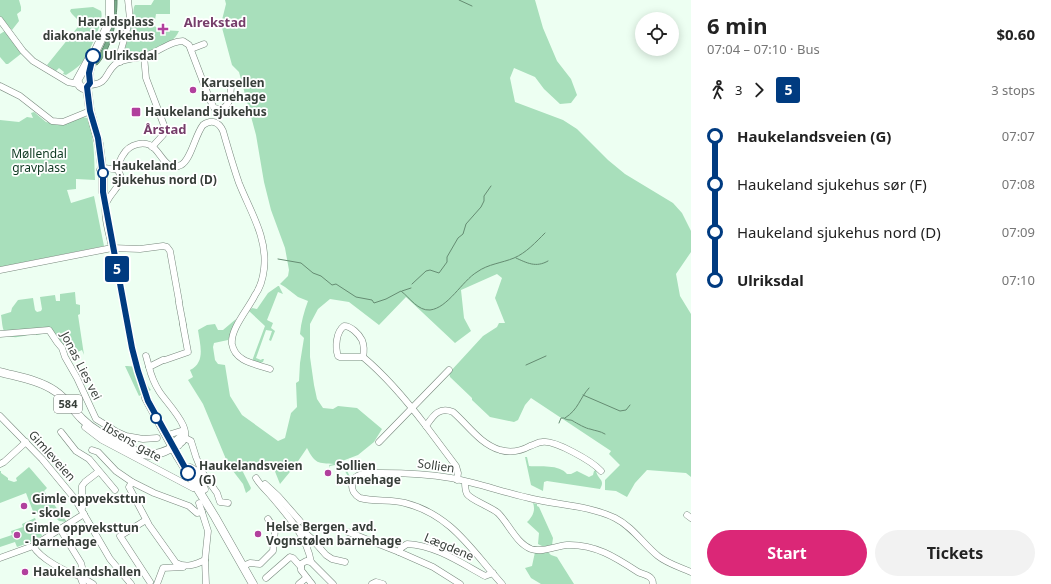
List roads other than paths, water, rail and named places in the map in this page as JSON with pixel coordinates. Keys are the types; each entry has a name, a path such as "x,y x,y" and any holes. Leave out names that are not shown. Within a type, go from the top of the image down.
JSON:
{"main road":[{"path":"107,172 90,111 84,81 90,59 93,56 110,18 110,3"},
{"name":"Ibsens gate","path":"0,372 28,379 48,387 64,399 87,424 101,434 136,452 144,454 157,454 173,442"},
{"path":"148,398 173,442 190,468 195,487"},
{"path":"173,442 178,457 195,487 211,510 253,584"},
{"name":"Ibsens gate","path":"130,448 154,450 173,442"},
{"name":"584","path":"157,454 178,457"},
{"path":"190,468 195,471 210,501 211,510"}],"street":[{"path":"120,62 121,50 130,18 128,0"},
{"path":"0,20 27,55 34,61 66,80 101,82 106,78 115,65 120,62 144,56 179,41 186,42 191,49 214,108 225,108 228,105 230,101 231,87"},
{"path":"191,49 204,44"},
{"path":"144,56 146,78 165,128 163,135 152,147"},
{"path":"0,86 20,96 52,121 66,121 90,111"},
{"path":"216,122 219,109"},
{"path":"112,248 106,208 110,197 121,181 121,176 107,172 130,147 141,144 152,147 169,165 176,167 180,166 186,160 201,128 207,122 216,122 220,125 238,181 260,231 264,251 264,269 260,285 255,296 237,324 233,335 232,344 234,351 241,358 270,368"},
{"path":"0,270 112,248 133,250 166,246 170,251 188,352 149,367"},
{"path":"364,357 340,358 338,356 336,349 343,327 349,326 362,340 364,357 381,373 412,408 456,466 458,473 457,480"},
{"name":"Jonas Lies vei","path":"0,334 49,330 62,349 96,419 126,436 143,439 158,438"},
{"path":"146,356 159,391 180,418 185,438"},
{"path":"380,442 449,370"},
{"path":"426,426 438,411 448,410 457,416 483,441 498,449 518,451 538,442 546,441 561,446 590,461 601,471"},
{"name":"Gimleveien","path":"0,416 62,482 83,511 110,559 131,584"},
{"name":"Ibsens gate","path":"87,424 85,426 102,440 195,487"},
{"path":"173,442 184,430"},
{"path":"61,432 76,451 90,453 98,452 116,471 132,482 146,490 185,504 197,513 202,512"},
{"path":"173,442 183,441 185,438"},
{"path":"185,438 191,441 202,472 217,493 220,502 228,503"},
{"path":"0,464 26,442"},
{"path":"90,453 98,472 115,490"},
{"path":"0,558 33,546 60,529 83,511 83,484 98,472"},
{"name":"Sollien","path":"502,584 460,534 439,517 421,508 406,503 393,500 360,498 355,495 352,487 353,480 356,476 371,473 421,474 457,480 524,497 591,510 617,519 627,526 660,558 691,572"},
{"path":"300,521 274,492 256,478 293,524 306,543 311,562 333,584"},
{"path":"132,482 129,487 146,520 176,563 185,566"},
{"path":"465,482 465,490 468,495 503,518 522,543 527,547 538,550 568,545 595,548 610,554 650,578 653,581 653,584"},
{"path":"199,503 208,531 205,560 206,584"},
{"path":"243,566 250,563 260,564 273,551 275,530 268,519"},
{"path":"146,520 120,536 153,583 163,568 191,566 205,560"},
{"path":"293,524 311,538 326,556 345,562"},
{"path":"60,529 81,563 82,567 80,576 83,584"},
{"name":"Lægdene","path":"348,532 433,567 460,584"},
{"name":"Lægdene","path":"399,552 404,544 417,545 455,559 485,576 493,573"},
{"path":"33,546 43,557 93,584"},
{"path":"266,578 291,557 301,567 301,570 306,578 312,584"},
{"path":"301,567 301,564 306,561 311,562"},
{"path":"299,584 306,578"},
{"path":"372,584 376,582 383,584"}],"waterway":[{"path":"459,0 472,6"},
{"path":"412,284 426,271 430,270 439,273 447,262 447,257 458,238 463,234 466,224 481,207 484,201 484,196 491,186"},
{"path":"278,259 301,263 313,273 321,276 332,285 336,284 356,297 372,300 374,303 386,299 401,291 414,304 426,310 430,310 443,304 471,276 486,267 518,256 531,247 545,233"},
{"path":"516,258 528,263 536,264 548,261"},
{"path":"402,291 411,288"},
{"path":"526,365 546,356"},
{"path":"565,418 570,415 589,388"},
{"path":"583,395 620,411 626,410 630,405"},
{"path":"559,423 561,418 564,418 572,420 586,428 605,434"}],"tunnel":[{"path":"103,192 106,211"},
{"path":"112,240 132,348 146,398"}],"place":[{"name":"Haraldsplass diakonale sykehus","path":"163,29"},
{"name":"Ulriksdal","path":"93,56"},
{"name":"Karusellen barnehage","path":"193,90"},
{"name":"Haukeland sjukehus","path":"136,112"},
{"name":"Haukeland sjukehus nord (D)","path":"103,173"},
{"name":"Haukelandsveien (G)","path":"188,473"},
{"name":"Sollien barnehage","path":"328,473"},
{"name":"Gimle oppveksttun - skole","path":"24,506"},
{"name":"Helse Bergen, avd. Vognstølen barnehage","path":"258,534"},
{"name":"Gimle oppveksttun - barnehage","path":"17,535"},
{"name":"Haukelandshallen","path":"25,572"}],"district":[{"name":"Alrekstad","path":"215,22"},
{"name":"Årstad","path":"165,129"}],"park label":[{"name":"Møllendal gravplass","path":"39,161"}]}
